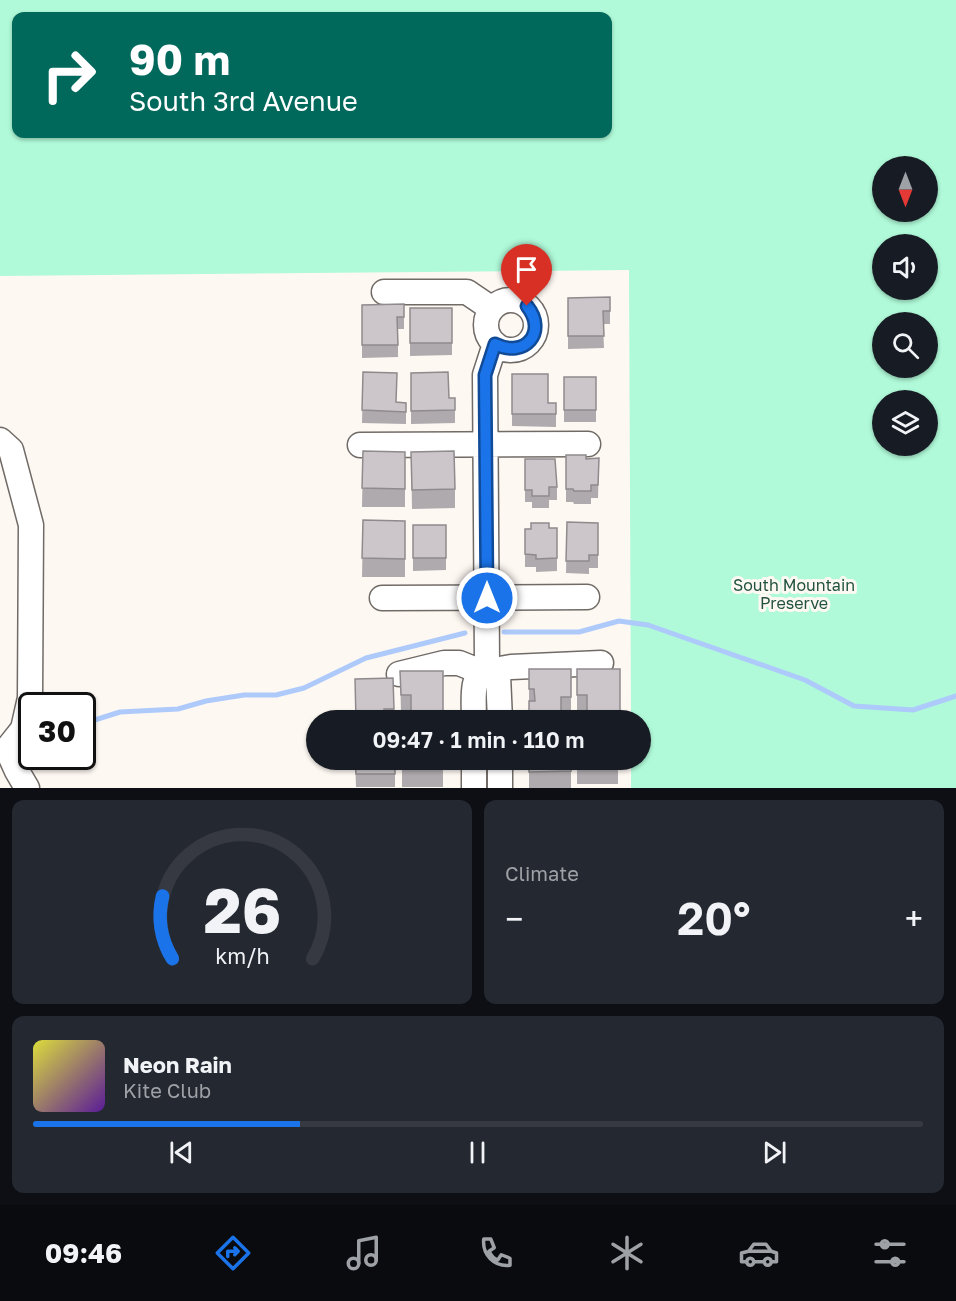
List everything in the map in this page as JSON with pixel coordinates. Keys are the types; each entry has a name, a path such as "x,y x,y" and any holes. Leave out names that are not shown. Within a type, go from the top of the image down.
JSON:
{"street":[{"path":"384,292 467,292 475,295 492,309"},
{"path":"509,300 518,301 527,306 536,322 531,340 514,350 495,344 486,327 487,318 492,309 499,303 509,300"},
{"path":"474,710 474,684 486,668 485,375 495,344"},
{"path":"0,440 10,450 31,525 30,698 23,729 7,749 16,771 27,788"},
{"path":"360,445 588,444"},
{"path":"382,598 587,597"},
{"path":"399,674 444,663 486,668 601,663"},
{"path":"486,668 498,675 500,710"},
{"path":"474,770 474,788"},
{"path":"500,770 500,788"}],"green space":[{"name":"South Mountain Preserve","path":"0,0 956,0 956,788 631,788 631,770 651,770 651,710 631,710 629,270 0,276"}],"building":[{"path":"610,297 610,311 603,311 604,336 568,336 568,298"},
{"path":"404,304 404,317 397,317 398,345 362,345 362,305"},
{"path":"410,308 452,308 452,343 410,343"},
{"path":"363,372 397,373 396,402 406,403 406,412 362,410"},
{"path":"448,372 449,398 455,398 455,410 411,411 411,373"},
{"path":"512,374 548,374 548,403 556,403 556,414 512,414"},
{"path":"564,377 596,377 596,410 564,410"},
{"path":"363,451 405,452 405,489 362,488"},
{"path":"454,451 455,489 412,490 411,452"},
{"path":"566,455 586,455 586,459 599,458 598,485 591,485 591,491 566,489"},
{"path":"525,459 555,459 557,487 549,487 549,496 532,496 532,490 525,490"},
{"path":"363,520 405,521 405,559 362,558"},
{"path":"567,522 598,523 598,555 589,555 589,561 566,561"},
{"path":"531,523 549,523 549,528 557,528 557,558 536,559 536,555 525,554 525,529 531,529"},
{"path":"413,525 446,525 446,558 413,558"},
{"path":"529,669 571,669 571,697 561,697 561,710 529,710 529,701 535,701 534,689 529,689"},
{"path":"577,669 620,669 620,710 587,710 587,695 577,695"},
{"path":"400,671 443,671 443,710 411,710 411,695 401,695"},
{"path":"393,678 394,709 356,710 355,679"},
{"path":"356,770 395,770 395,774 356,774"},
{"path":"529,770 571,770 571,771 529,772"}],"waterway":[{"path":"504,632 579,632 619,621 648,625 805,680 854,706 913,710 956,696"},
{"path":"96,720 120,712 178,709 206,701 244,695 276,695 304,688 366,658 465,633"}],"route":[{"path":"487,598 485,375 495,344 514,350 531,340 536,322 527,306"}]}
